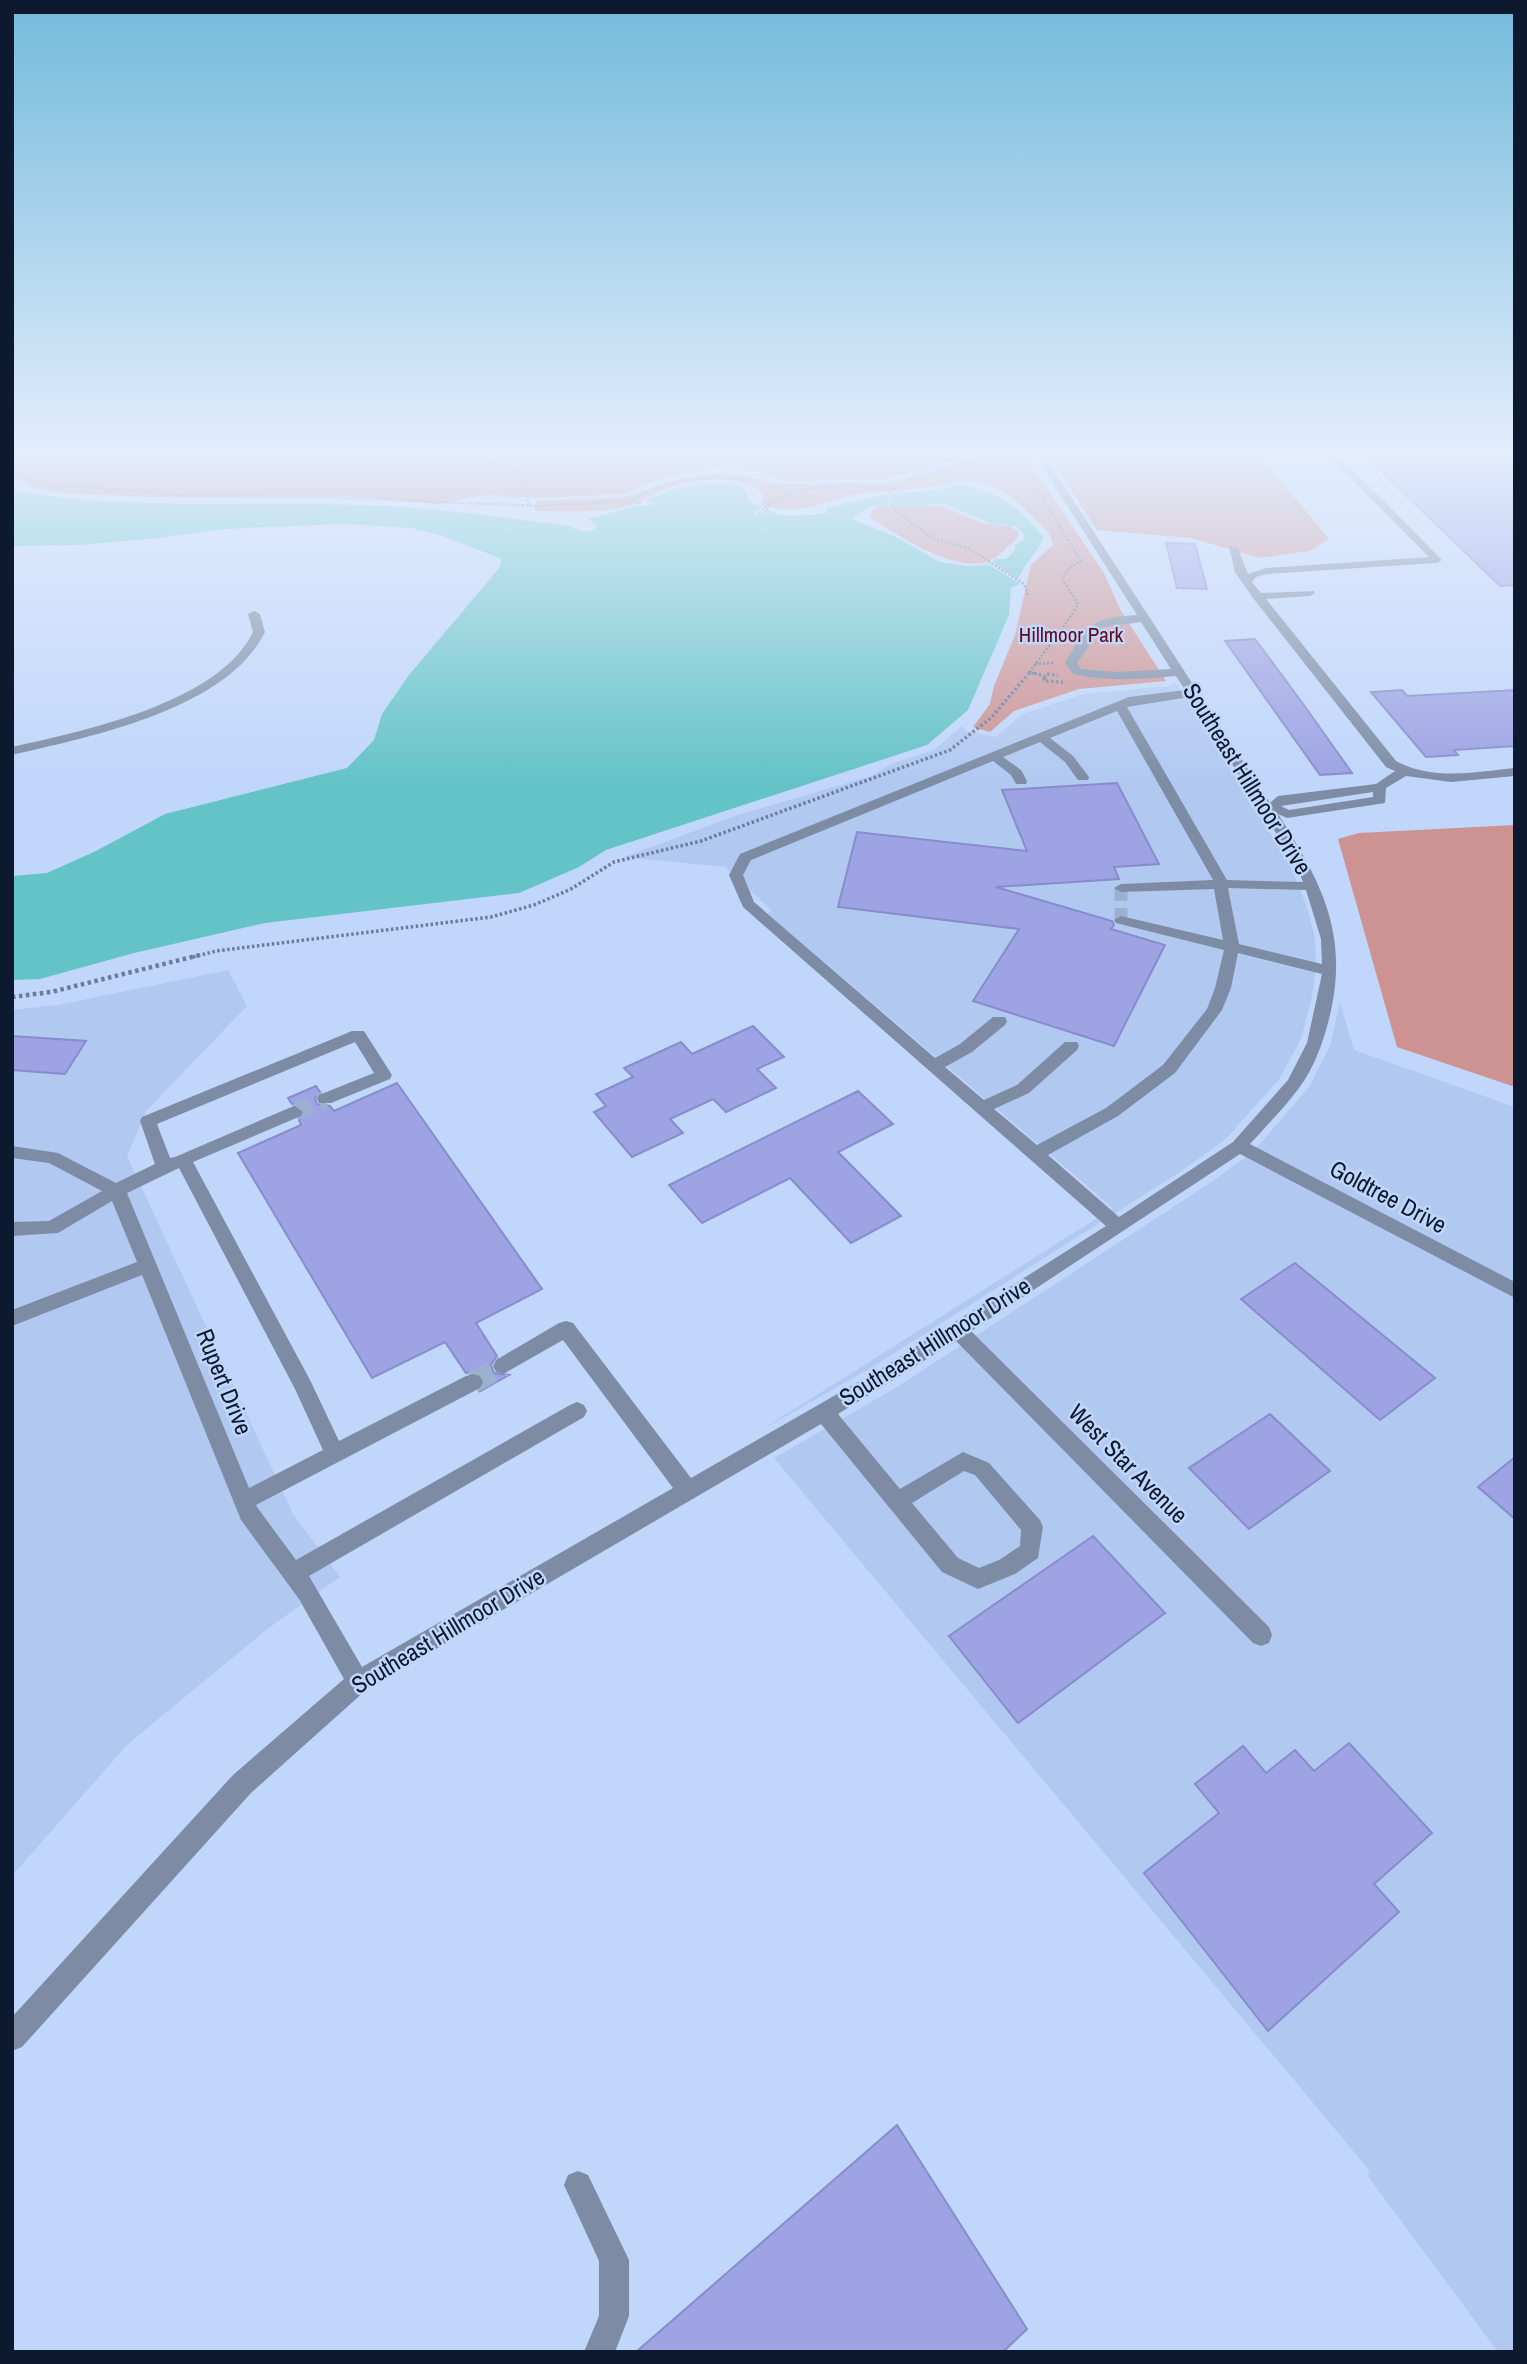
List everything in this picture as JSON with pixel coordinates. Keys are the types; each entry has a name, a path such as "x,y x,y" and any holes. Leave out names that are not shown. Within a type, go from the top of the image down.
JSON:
{"street":[{"name":"Southeast Hillmoor Drive","path":"12,2037 242,1784 358,1682 824,1412 958,1330 1239,1146 1294,1083 1310,1053 1325,1004 1330,971 1328,939 1312,886 1303,864 1270,808 1109,562"},
{"path":"1237,562 1240,572 1257,596 1391,764 1404,772 1437,777 1515,772"},
{"path":"1248,580 1252,575 1266,571 1401,562"},
{"path":"1257,596 1310,593"},
{"path":"12,751 115,725 190,695 247,654 259,632 254,614"},
{"path":"1145,618 1102,620 1093,625 1071,663 1077,671 1096,676 1133,677 1180,672"},
{"path":"1118,1226 748,904 736,875 745,857 1120,705 1133,700 1194,693"},
{"path":"1037,1153 1112,1112 1169,1069 1214,1010 1223,988 1232,947 1222,884 1120,705"},
{"path":"1041,737 1069,759 1083,777"},
{"path":"994,756 1016,773 1021,782"},
{"path":"1270,808 1287,814 1380,800 1379,787 1404,772"},
{"path":"1121,888 1222,884 1312,886"},
{"path":"1121,920 1330,971"},
{"path":"935,1065 967,1048 999,1021"},
{"path":"164,1166 148,1121 358,1035 384,1075 326,1099"},
{"path":"984,1107 1030,1084 1071,1046"},
{"path":"12,1229 52,1228 164,1166 295,1112"},
{"name":"Goldtree Drive","path":"1239,1146 1515,1291"},
{"path":"12,1152 52,1157 117,1191"},
{"path":"183,1159 303,1386 335,1454"},
{"name":"Rupert Drive","path":"117,1191 249,1513 307,1592 358,1682"},
{"path":"12,1318 148,1265"},
{"path":"503,1366 566,1328 687,1490"},
{"name":"West Star Avenue","path":"958,1330 1261,1635"},
{"path":"244,1501 473,1382"},
{"path":"294,1573 577,1411"},
{"path":"824,1412 950,1565 978,1580 1031,1551 1032,1527 982,1469 963,1461 898,1501"},
{"path":"578,2185 614,2260 614,2316 599,2352"}],"path":[{"path":"988,562 1022,583 1028,595"},
{"path":"12,997 51,992 216,951 491,917 534,905 571,889 614,862 701,841 950,750 998,712 1048,647 1066,617 1077,610 1078,604 1062,579 1068,569 1079,562"},
{"path":"1034,664 1044,663"},
{"path":"1028,672 1045,677 1044,681 1062,684 1065,678 1057,676"}],"shaded area":[{"path":"501,562 942,562 967,566 989,565 1021,584 1011,587 1009,615 968,710 927,745 606,850 579,867 519,893 265,923 134,953 40,979 12,980 12,876 47,873 96,851 165,814 347,768 374,740 382,714 409,675"},
{"path":"995,562 1028,562 1018,579"},
{"path":"1176,683 1290,864 1308,910 1315,938 1316,969 1311,1001 1301,1039 1280,1078 1226,1139 1183,1170 874,1366 758,1432 1113,1208 767,913 772,911 725,867 624,857 735,816 871,776 891,764 934,750 962,726 967,731 995,737 1023,714 1084,694 1169,686"},
{"path":"228,970 247,1006 147,1110 127,1156 293,1514 340,1577 266,1630 128,1744 12,1876 12,1010 58,1005"},
{"path":"1340,1003 1354,1050 1515,1107 1515,2352 1498,2352 1367,2175 1370,2171 774,1458 897,1387 1252,1153 1309,1087 1330,1046"}],"green space":[{"name":"Hillmoor Park","path":"1034,562 1097,562 1120,609 1166,681 1079,689 1014,711 990,732 973,727 990,704 994,686 1015,635 1031,565"},
{"path":"1515,825 1515,1087 1397,1047 1338,839 1359,833"}],"building":[{"path":"1171,562 1200,562 1207,589 1177,588"},
{"path":"1475,562 1515,562 1515,585 1500,586"},
{"path":"1255,639 1352,773 1320,775 1225,641"},
{"path":"1402,690 1407,696 1515,690 1515,746 1454,750 1458,755 1426,757 1371,692"},
{"path":"1117,783 1159,864 1114,867 1119,879 996,887 1112,921 1114,925 1111,929 1165,945 1114,1046 973,1001 1019,929 838,907 857,832 1027,851 1002,790"},
{"path":"753,1026 784,1057 757,1069 776,1088 726,1112 713,1099 670,1119 683,1133 632,1157 594,1112 606,1106 596,1094 633,1077 624,1068 681,1042 692,1054"},
{"path":"12,1036 86,1041 65,1074 12,1070"},
{"path":"397,1083 542,1289 476,1323 497,1356 491,1365 494,1373 509,1375 479,1392 485,1383 482,1375 474,1371 466,1373 445,1342 372,1378 238,1153 301,1125 299,1120 306,1111 297,1104 292,1104 288,1098 316,1086 320,1092 315,1098 317,1104 330,1106 334,1111"},
{"path":"858,1091 893,1124 838,1152 901,1216 851,1243 790,1178 702,1223 669,1185"},
{"path":"1295,1263 1435,1378 1380,1420 1241,1299"},
{"path":"1270,1414 1330,1471 1249,1529 1189,1468"},
{"path":"1515,1457 1515,1519 1478,1487"},
{"path":"1093,1536 1165,1613 1018,1723 949,1636"},
{"path":"1349,1743 1432,1833 1374,1884 1399,1912 1268,2031 1144,1873 1219,1813 1195,1784 1243,1746 1266,1773 1295,1750 1314,1771"},
{"path":"897,2125 1027,2329 1003,2352 636,2352"}],"tunnel":[{"path":"1121,888 1121,920"},
{"path":"295,1112 325,1099"},
{"path":"473,1382 503,1366"}]}
